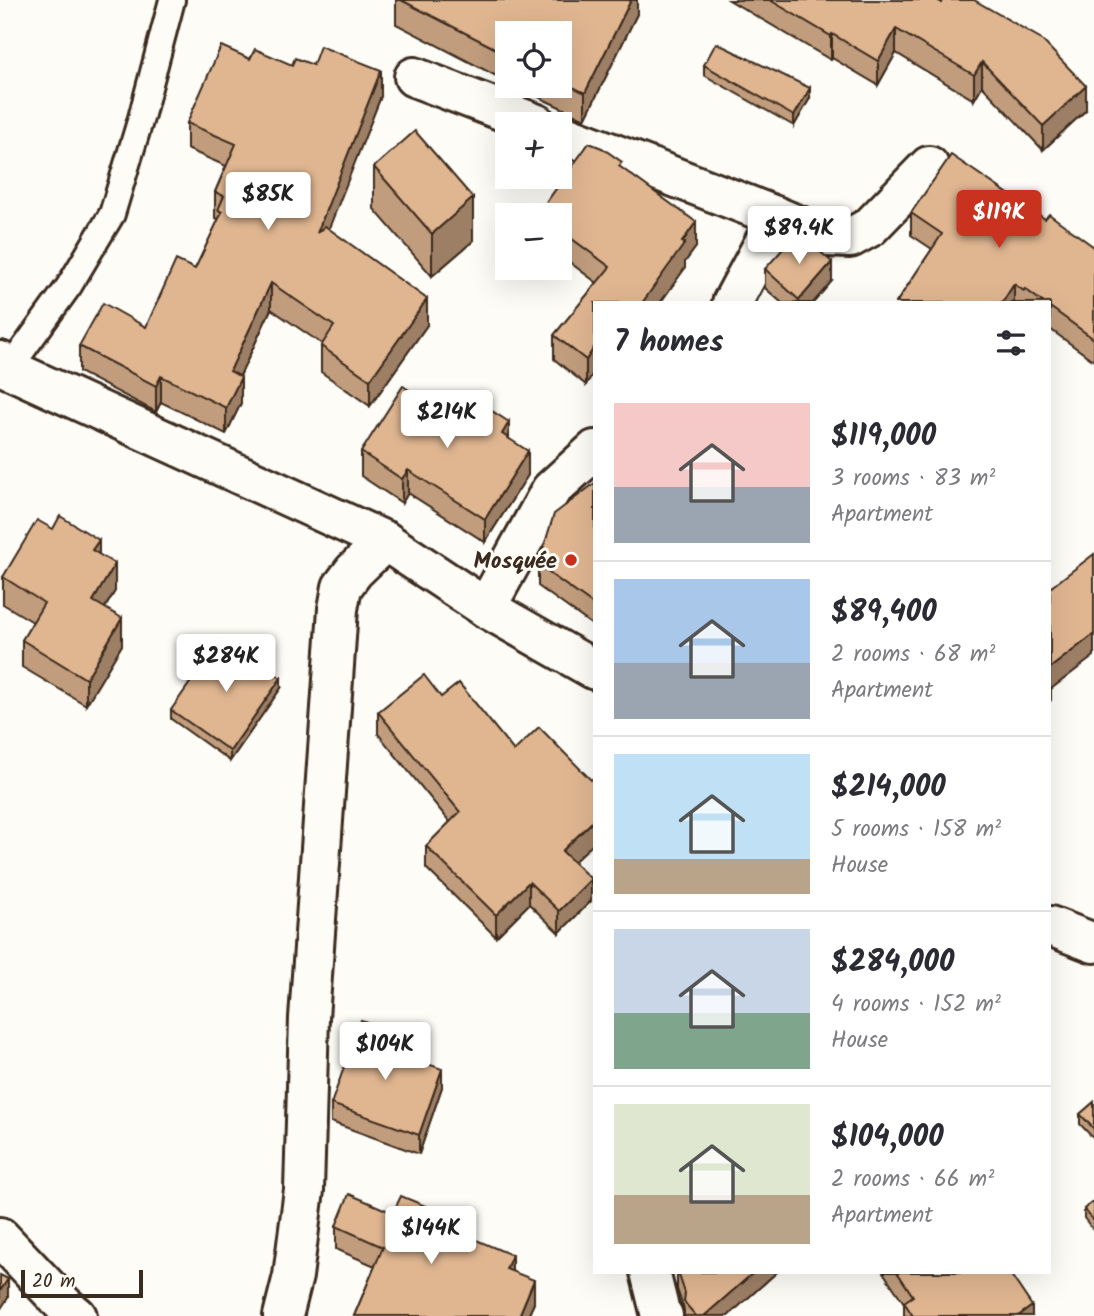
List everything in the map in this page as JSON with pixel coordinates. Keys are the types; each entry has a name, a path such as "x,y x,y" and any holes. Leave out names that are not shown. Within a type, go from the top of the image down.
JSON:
{"street":[{"path":"414,77 506,112"},
{"path":"572,138 827,237 850,238 870,227 929,166"},
{"path":"733,301 778,217"},
{"path":"5,365 384,541 486,608 593,669"},
{"path":"486,608 551,490 593,452"},
{"path":"283,1316 293,1276 304,1190 309,1018 338,609 342,587 384,541"},
{"path":"1051,926 1094,943"},
{"path":"0,1237 77,1316"},
{"path":"650,1274 663,1316"}],"lane":[{"path":"5,365 69,286 112,214 172,0"}],"building":[{"path":"401,0 631,0 585,93 572,87 572,21 495,21 495,48"},
{"path":"770,0 937,0 942,3 943,0 974,0 1040,38 1086,86 1043,126 982,62 974,75 896,29 878,61"},
{"path":"716,43 810,88 794,116 704,65"},
{"path":"221,46 250,59 255,49 292,65 295,58 313,65 320,46 381,70 317,233 325,226 427,299 370,380 321,346 334,326 271,283 230,371 241,377 226,408 161,376 156,386 79,346 103,303 146,327 176,260 195,269 222,212 218,210 224,196 215,192 236,144 187,123"},
{"path":"415,131 473,198 432,234 374,167"},
{"path":"589,143 602,148 622,162 619,166 696,222 682,242 685,243 643,301 593,301 593,349 586,360 554,335 610,267 572,239 572,203 546,203 556,189 572,189 572,167"},
{"path":"951,155 1045,219 1049,214 1094,247 1094,339 1051,308 1051,301 1041,301 1014,284 1003,301 897,301 942,234 911,213"},
{"path":"798,232 832,262 799,300 765,269"},
{"path":"403,386 454,419 458,412 471,420 481,404 509,422 502,434 528,451 485,519 408,470 402,479 361,452"},
{"name":"Mosquée","path":"593,485 593,605 538,565 554,514"},
{"path":"60,516 99,540 92,550 115,564 93,601 122,618 86,679 22,640 44,603 3,577 37,520 53,529"},
{"path":"1094,554 1094,634 1051,667 1051,587"},
{"path":"222,637 281,678 230,751 171,710"},
{"path":"424,675 441,697 459,683 514,751 539,727 591,780 593,778 593,821 562,851 591,879 559,911 529,882 496,915 426,846 460,812 378,712"},
{"path":"361,1020 392,1031 386,1049 442,1069 419,1135 331,1104"},
{"path":"1094,1102 1094,1129 1080,1114"},
{"path":"349,1194 393,1213 401,1196 455,1218 450,1229 512,1255 506,1269 534,1280 519,1316 354,1316 383,1247 336,1226"},
{"path":"1094,1201 1094,1221 1084,1209"},
{"path":"679,1274 752,1274 704,1316 696,1316 684,1302 685,1293"},
{"path":"898,1274 1010,1274 1032,1306 1018,1316 913,1316 904,1302 913,1296"},
{"path":"0,1275 8,1279 0,1291"}],"place":[{"name":"Mosquée","path":"571,560"}]}
